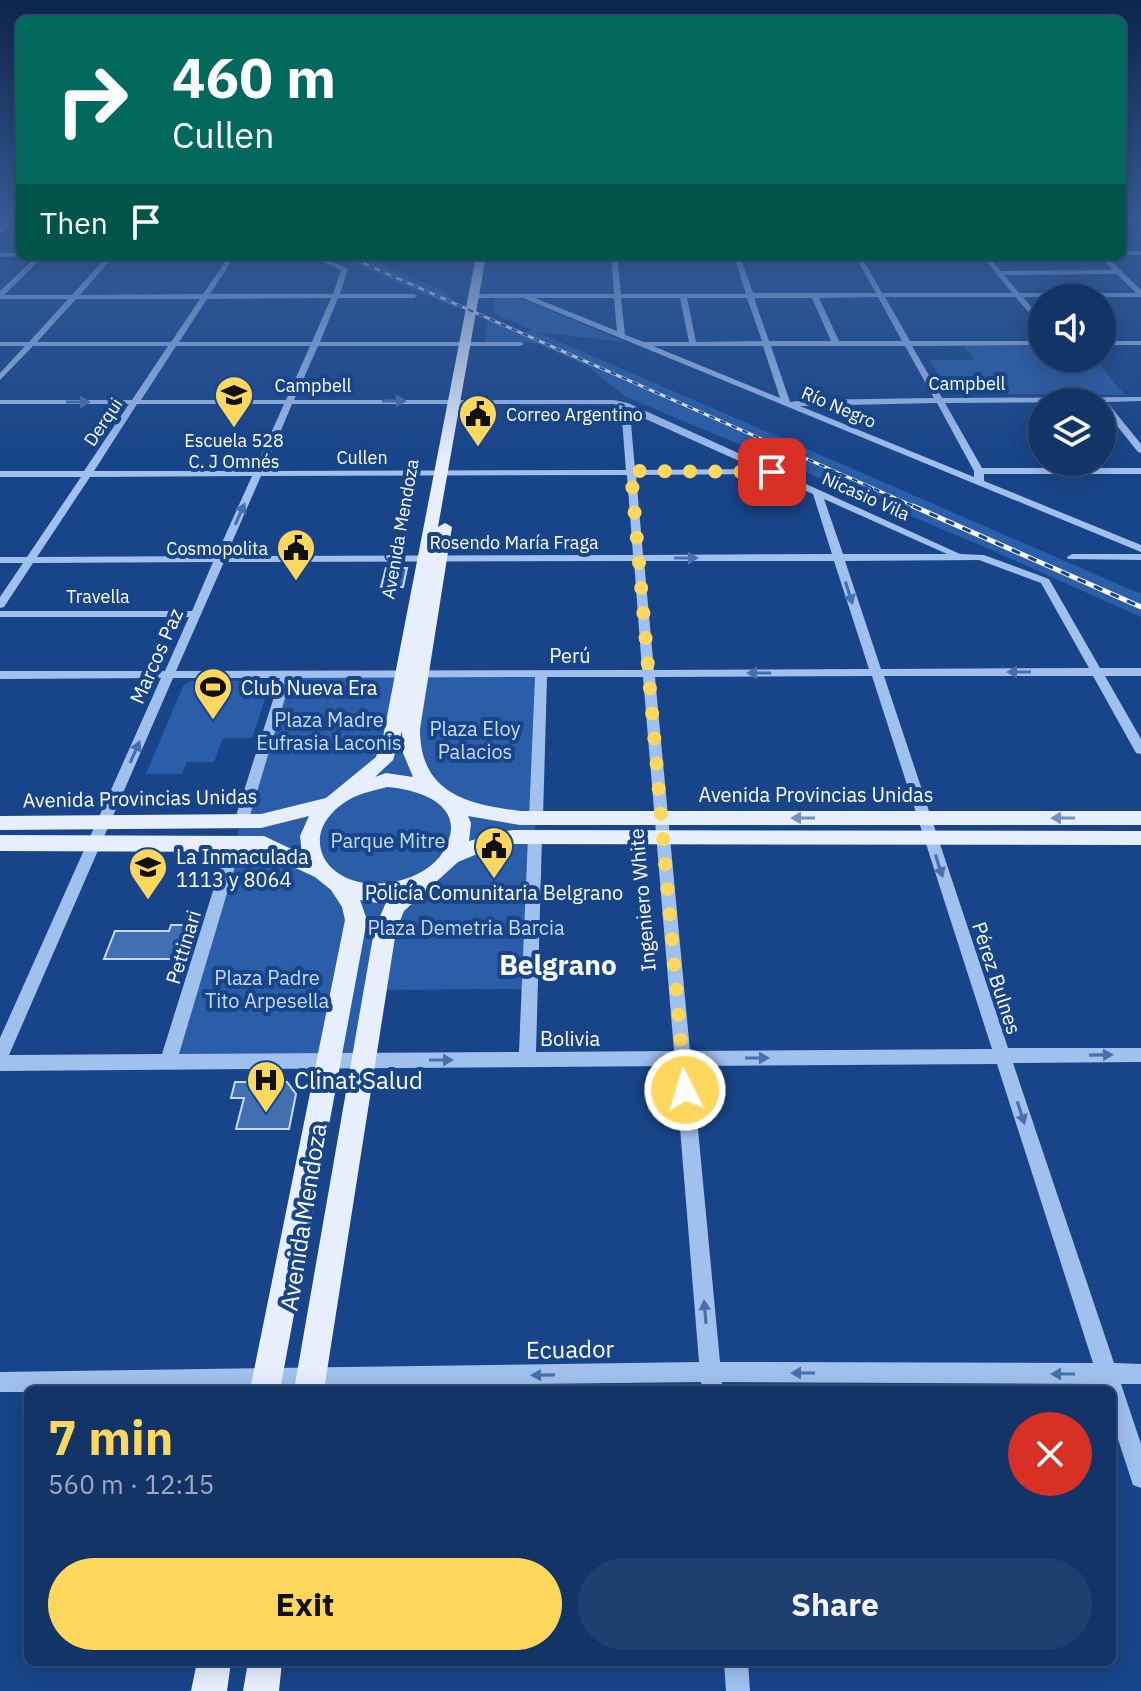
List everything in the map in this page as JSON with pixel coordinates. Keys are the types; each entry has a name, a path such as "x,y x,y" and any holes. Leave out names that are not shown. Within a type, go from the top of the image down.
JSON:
{"main road":[{"name":"Avenida Mendoza","path":"335,799 384,760 412,673 478,302"},
{"name":"Avenida Mendoza","path":"412,673 410,749 416,769 429,787"},
{"path":"0,843 264,844 317,870 339,886 360,892 382,893 405,889 425,880 451,857 459,842 460,826 456,811 447,798 429,787 408,781 386,780 363,784 335,799 315,820 308,837 309,854 317,870"},
{"name":"Avenida Provincias Unidas","path":"447,798 480,813 536,827 926,828 1141,818"},
{"name":"Avenida Provincias Unidas","path":"0,823 241,822 301,813 335,799"},
{"name":"Avenida Provincias Unidas","path":"451,857 485,842 536,827"},
{"name":"Avenida Provincias Unidas","path":"926,828 1141,838"},
{"name":"Avenida Mendoza","path":"310,1385 385,931 395,906 425,880"},
{"name":"Avenida Mendoza","path":"266,1385 356,920 352,905 339,886"},
{"path":"209,1691 213,1666"},
{"path":"261,1691 264,1666"}],"street":[{"path":"0,378 70,302"},
{"name":"Derqui","path":"0,605 201,302"},
{"name":"Marcos Paz","path":"0,1060 333,302"},
{"name":"Río Negro","path":"538,302 1141,549"},
{"path":"618,302 621,336"},
{"path":"684,302 693,343"},
{"path":"752,302 790,404"},
{"path":"818,302 836,343"},
{"path":"885,302 979,471 979,483"},
{"path":"640,344 1028,343"},
{"path":"0,344 520,344"},
{"name":"Campbell","path":"790,404 1028,399"},
{"name":"Campbell","path":"1116,399 1141,399"},
{"name":"Campbell","path":"0,402 460,401 614,402 625,405"},
{"name":"Ingeniero White","path":"625,405 711,1381"},
{"name":"Nicasio Vila","path":"625,405 962,557"},
{"path":"1116,419 1141,450"},
{"path":"979,471 1141,471"},
{"name":"Cullen","path":"0,474 772,472"},
{"name":"Pérez Bulnes","path":"817,492 1111,1386"},
{"name":"Rosendo María Fraga","path":"0,560 980,557 1045,581 1097,672"},
{"path":"1072,557 1141,557"},
{"name":"Travella","path":"0,614 196,614"},
{"path":"1097,672 1141,750"},
{"name":"Perú","path":"0,675 1141,672"},
{"path":"241,822 287,673"},
{"path":"527,1060 541,673"},
{"name":"Pettinari","path":"168,1062 235,843"},
{"name":"Bolivia","path":"0,1060 168,1062 1141,1055"},
{"name":"Ecuador","path":"0,1382 310,1385 1141,1374"},
{"name":"Pérez Bulnes","path":"1116,1401 1141,1477"},
{"path":"736,1666 738,1691"}],"green space":[{"path":"442,302 454,302 458,309"},
{"path":"494,302 529,302 626,342 537,332 1141,594 1141,617 987,548 626,397 587,366 536,343 485,342 488,319 522,334 532,330 493,313"},
{"path":"965,346 1028,346 1028,372 1106,372 1125,395 1116,395 1116,388 1028,388 1028,394 1005,394 995,379 941,379 930,360 974,360"},
{"name":"Parque Mitre","path":"287,673 541,673 529,989 375,990 363,1061 168,1062"},
{"name":"Club Nueva Era","path":"190,681 271,681 252,738 223,738 214,762 187,762 182,774 146,774 183,686"}],"building":[{"path":"386,568 407,568 403,587 381,587"},
{"path":"171,925 194,925 183,959 104,959 115,931 169,931"},
{"name":"Clinat Salud","path":"235,1082 287,1082 296,1094 289,1129 236,1129 244,1098 231,1098"}],"railway":[{"path":"451,302 918,508"},
{"path":"913,506 1141,607"}],"place":[{"name":"Escuela 528 C. J Omnés","path":"234,429"},
{"name":"Correo Argentino","path":"478,448"},
{"name":"Cosmopolita","path":"296,582"},
{"name":"Club Nueva Era","path":"213,721"},
{"name":"Policía Comunitaria Belgrano","path":"494,880"},
{"name":"La Inmaculada 1113 y 8064","path":"148,901"},
{"name":"Clinat Salud","path":"266,1114"}],"district":[{"name":"Belgrano","path":"558,964"}],"route":[{"path":"685,1090 631,471 772,472"}],"park label":[{"name":"Plaza Madre Eufrasia Laconis","path":"329,730"},
{"name":"Plaza Eloy Palacios","path":"475,740"},
{"name":"Plaza Demetria Barcia","path":"466,927"},
{"name":"Plaza Padre Tito Arpesella","path":"267,988"}]}
